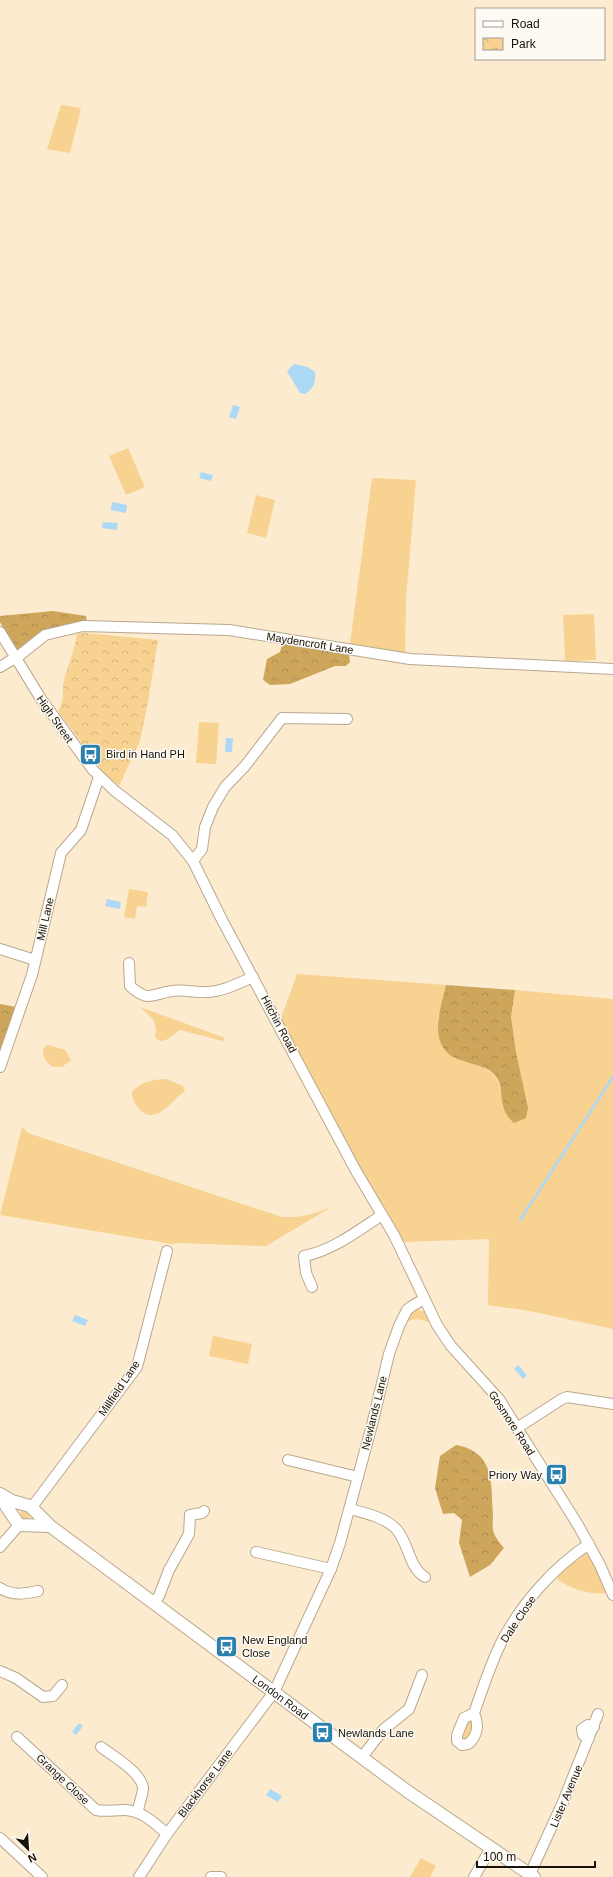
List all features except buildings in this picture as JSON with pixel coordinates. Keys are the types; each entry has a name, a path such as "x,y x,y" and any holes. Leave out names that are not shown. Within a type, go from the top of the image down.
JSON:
{"main road":[{"name":"London Road","path":"2,1496 30,1508 50,1526 408,1791 532,1876"},
{"name":"London Road","path":"2,1496 6,1506 16,1521"},
{"path":"31,1524 34,1521 30,1508 16,1508 16,1521 27,1526 31,1524 43,1527 50,1526"}],"street":[{"name":"Maydencroft Lane","path":"0,667 16,658 45,635 83,626 229,630 410,659 613,669"},
{"name":"High Street","path":"0,632 44,705 99,776"},
{"path":"193,861 202,849 205,827 213,807 225,787 246,766 282,718 347,719"},
{"name":"Hitchin Road","path":"99,776 172,835 193,861 221,918 356,1170 394,1235 424,1299"},
{"name":"Mill Lane","path":"0,1068 32,975 61,853 81,830 99,776"},
{"path":"0,949 36,960"},
{"path":"129,963 130,986 138,994 149,997 171,991 207,992 227,988 253,977"},
{"path":"312,1287 306,1273 304,1256 316,1254 329,1248 382,1215"},
{"name":"Millfield Lane","path":"30,1508 137,1367 167,1251"},
{"name":"Gosmore Road","path":"424,1299 443,1335 488,1386 517,1428 589,1544 613,1596"},
{"name":"Newlands Lane","path":"274,1692 331,1569 350,1508 389,1354 399,1326 407,1310 424,1299"},
{"path":"517,1428 567,1397 613,1404"},
{"path":"288,1460 358,1477"},
{"path":"350,1508 376,1518 396,1529 418,1572 425,1577"},
{"path":"153,1603 159,1596 169,1570 189,1534 191,1526 190,1515 202,1513 204,1511"},
{"path":"0,1547 16,1521"},
{"name":"Dale Close","path":"474,1713 496,1655 515,1619 544,1583 565,1562 589,1544"},
{"path":"256,1552 331,1569"},
{"path":"0,1588 9,1593 20,1595 38,1591"},
{"path":"0,1671 16,1678 43,1697 53,1696 62,1685"},
{"path":"362,1757 386,1727 409,1709 422,1675"},
{"name":"Blackhorse Lane","path":"139,1877 167,1834 274,1692"},
{"name":"Lister Avenue","path":"532,1876 598,1714"},
{"name":"Grange Close","path":"16,1737 96,1810 113,1812 124,1810 138,1812"},
{"path":"101,1747 140,1779 143,1789 138,1812 167,1834"},
{"path":"0,1838 42,1877"},
{"path":"474,1877 491,1848"},
{"path":"211,1877 221,1877"}],"green space":[{"path":"61,105 81,108 70,153 47,149"},
{"path":"128,448 145,487 126,495 109,456"},
{"path":"372,478 416,480 406,600 405,653 350,644"},
{"path":"256,495 275,500 266,538 247,533"},
{"path":"53,611 86,616 87,623 55,629 17,653 0,622 0,616"},
{"path":"594,614 596,660 565,661 563,615"},
{"path":"84,633 158,640 140,741 119,786 103,772 58,711 62,704 64,680 75,646 77,634"},
{"path":"283,641 349,654 350,662 346,666 335,666 290,684 270,685 263,680 267,659 280,652"},
{"path":"199,722 219,723 216,764 196,763"},
{"path":"129,889 148,892 146,907 137,906 135,919 124,917"},
{"path":"297,974 446,985 437,1021 495,1076 501,1093 528,1108 516,1052 511,1017 515,990 613,999 613,1329 530,1311 488,1305 489,1239 404,1242 360,1172 280,1021"},
{"path":"446,985 515,990 511,1017 516,1052 528,1108 526,1118 514,1123 508,1117 503,1104 498,1079 492,1072 483,1067 454,1058 444,1048 440,1040 438,1022"},
{"path":"0,1004 16,1007 0,1054"},
{"path":"140,1007 225,1038 223,1041 180,1030 166,1040 160,1041 155,1037 156,1030 154,1020"},
{"path":"48,1045 65,1050 71,1060 62,1067 53,1067 44,1057 43,1049"},
{"path":"166,1079 183,1086 185,1091 157,1114 145,1114 136,1105 132,1092 139,1086 148,1082"},
{"path":"22,1127 28,1133 282,1217 308,1215 333,1206 266,1246 172,1244 0,1215"},
{"path":"417,1309 425,1312 431,1323 414,1319 405,1324 407,1315"},
{"path":"213,1336 252,1344 248,1364 209,1356"},
{"path":"456,1445 469,1449 478,1454 488,1470 492,1491 493,1530 504,1548 490,1565 470,1577 459,1543 462,1520 454,1513 443,1514 435,1488 440,1456"},
{"path":"25,1510 30,1515 25,1520 20,1515"},
{"path":"584,1553 592,1557 608,1593 582,1591 570,1587 558,1580 557,1575 564,1567"},
{"path":"465,1720 475,1720 470,1739 460,1740"},
{"path":"421,1858 436,1866 430,1877 410,1877"}],"water":[{"path":"294,364 308,367 315,372 314,384 305,394 300,393 287,371"},
{"path":"233,405 240,407 236,419 229,417"},
{"path":"201,472 213,475 211,481 199,478"},
{"path":"112,502 127,505 126,513 111,510"},
{"path":"103,522 118,523 117,530 102,528"},
{"path":"226,738 233,738 232,752 225,752"},
{"path":"107,899 121,902 120,909 105,906"},
{"path":"75,1315 88,1320 85,1326 72,1321"},
{"path":"518,1365 527,1375 523,1379 514,1369"},
{"path":"79,1723 83,1726 76,1735 72,1732"},
{"path":"270,1789 282,1796 278,1802 266,1795"}],"waterway":[{"path":"520,1220 613,1077"}],"place":[{"name":"Bird in Hand PH","path":"90,754"},
{"name":"Priory Way","path":"557,1475"},
{"name":"New England Close","path":"226,1646"},
{"name":"Newlands Lane","path":"322,1733"}]}
